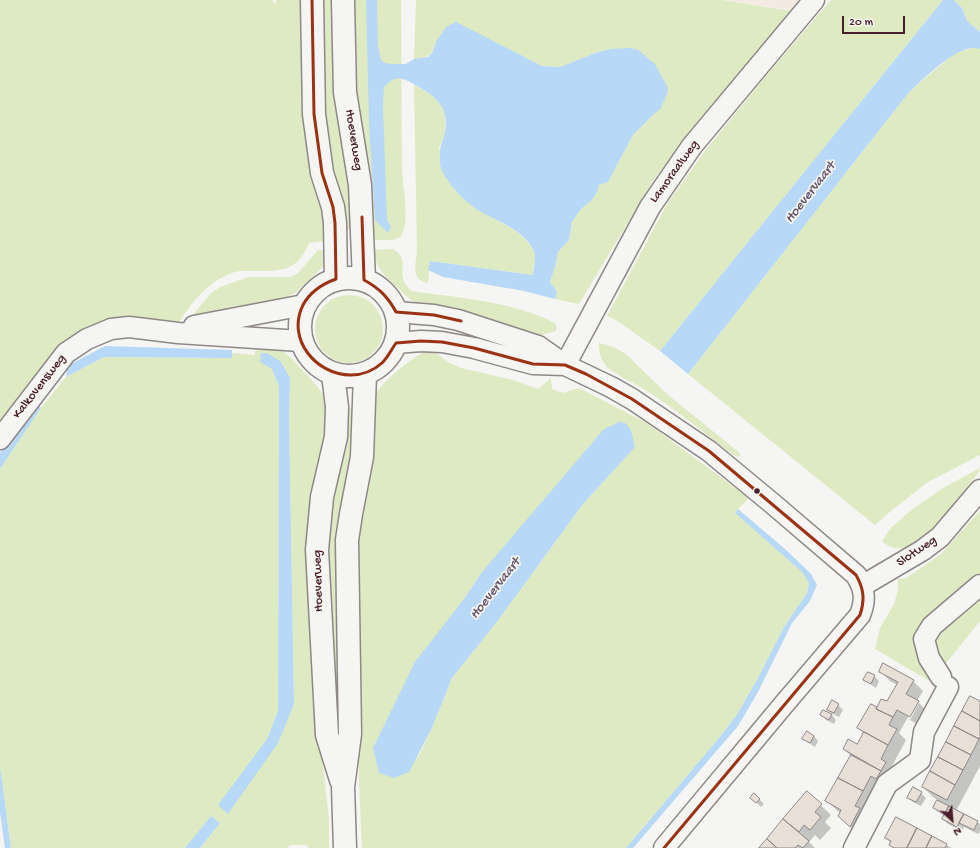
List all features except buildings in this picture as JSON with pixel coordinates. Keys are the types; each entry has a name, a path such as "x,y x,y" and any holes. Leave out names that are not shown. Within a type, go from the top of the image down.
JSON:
{"main road":[{"path":"312,0 314,114 322,173 333,207 335,223 336,279"},
{"name":"Hoeverweg","path":"343,0 345,92 360,185 364,280"},
{"path":"350,277 364,280 378,287 389,298 396,312 398,328 396,343 389,356 378,367 365,374 349,377 333,374 318,367 307,355 301,341 299,322 304,305 312,293 323,284 336,279 350,277"},
{"name":"Hoeverweg","path":"333,374 337,407 336,437 322,497 317,550 327,735 343,787"},
{"name":"Hoeverweg","path":"345,848 343,787 350,734 347,540 362,457 365,374"}],"street":[{"name":"Lamoraalweg","path":"565,364 650,207 692,146 814,0"},
{"name":"Kalkovensweg","path":"178,332 193,326 304,305"},
{"path":"396,312 434,315 458,320 538,346 565,364 632,399 709,451 856,575 862,586 864,591 864,605 860,615 664,848"},
{"name":"Kalkovensweg","path":"0,439 66,353 87,338 111,329 129,327 301,341"},
{"path":"396,343 421,341 442,342 474,348 533,364 565,364"},
{"name":"Slotweg","path":"862,586 923,550 940,537 980,490"},
{"path":"854,848 887,784 920,760 924,732 944,682 929,658 924,639 932,626 980,584"}],"shaded area":[{"path":"722,0 822,0 811,13"}],"green space":[{"path":"0,0 272,0 276,5 276,0 304,0 320,192 327,241 309,243 299,260 287,268 272,271 237,271 217,280 196,299 179,322 140,319 99,323 0,424"},
{"path":"317,0 335,0 345,142 354,229 342,230 327,165"},
{"path":"349,0 401,0 402,176 406,212 404,229 401,237 393,240 371,240 353,104"},
{"path":"416,0 722,0 792,11 656,176 579,304 555,299 557,292 550,282 558,252 569,240 572,222 581,209 592,200 599,185 608,182 633,135 655,113 610,49 595,53 560,67 542,66 506,49 436,42 433,51 429,55 423,58 414,59"},
{"path":"831,0 943,0 660,351 616,320 607,316 667,204 705,151 769,72"},
{"path":"954,0 980,0 980,32 967,21 962,8"},
{"path":"975,47 980,49 980,455 928,482 875,525 688,374 910,91 955,53"},
{"path":"414,85 433,95 441,105 445,115 445,133 439,148 454,190 476,208 516,231 526,240 534,251 536,259 533,268 533,275 430,261 428,283 422,281 416,275 415,266 417,251"},
{"path":"393,249 398,253 403,261 403,278 411,291 466,298 503,305 555,323 557,327 556,331 535,337 417,304 379,268 372,250"},
{"path":"318,250 327,250 327,263 295,293 284,298 264,301 239,310 194,320 192,316 210,294 220,287 249,277 291,277 298,273"},
{"path":"349,295 362,298 373,305 380,316 383,329 380,342 373,353 362,360 349,363 336,360 325,353 318,342 315,329 318,316 325,305 336,298"},
{"path":"256,342 284,352 318,387 324,397 328,409 317,712 329,819 329,848 309,848 307,845 290,845 287,848 200,848 220,823 211,816 185,848 11,848 0,766 0,469 41,408 66,377 104,357 232,358 232,353 255,355","holes":["272,369 290,378 289,417 294,704 218,805 267,739 278,711 279,386"]},
{"path":"599,343 614,347 627,355 667,394 741,454 739,457 733,455 661,400 608,368 601,357"},
{"path":"424,352 436,353 448,362 461,368 513,380 538,389 551,378 552,389 563,393 579,388 647,423 749,498 735,512 801,571 809,583 807,593 784,627 757,680 736,716 626,848 362,848 359,782 356,540 373,396 403,366","holes":["635,447 583,504 496,623 452,678 432,728 416,761 464,599 482,572"]},
{"path":"358,408 343,731 337,746 326,536 345,409"},
{"path":"980,468 979,472 944,518 919,541 906,548 899,548 891,547 882,541 891,528 910,511 943,488"},
{"path":"980,511 980,621 931,682 875,649 880,628 894,604 898,589 898,579 906,578 940,555"}],"water":[{"path":"366,0 377,0 378,46 381,60 385,63 406,64 414,59 428,57 432,53 436,42 446,27 456,22 542,66 560,67 595,53 610,49 628,48 637,49 655,64 668,88 667,94 660,110 633,135 608,182 599,185 592,200 581,209 572,222 569,240 558,252 550,282 557,292 555,299 524,291 443,277 428,270 430,261 533,275 535,255 530,244 517,231 476,209 461,197 449,182 442,171 440,164 440,150 446,122 442,107 438,101 425,91 410,82 399,78 393,79 384,87 383,105 387,220 391,227 388,233 375,220 369,125"},
{"name":"Hoevervaart","path":"943,0 954,0 962,8 967,21 980,32 980,49 972,48 963,50 953,55 933,70 910,91 688,374 660,351"},
{"path":"105,346 232,350 232,358 104,357 66,377 67,366"},
{"path":"261,353 267,353 280,361 290,378 289,417 294,704 278,743 228,814 218,805 267,739 278,711 279,386 272,369 260,362"},
{"path":"37,401 41,408 0,469 0,453"},
{"name":"Hoevervaart","path":"619,422 627,424 631,430 635,447 583,504 496,623 452,678 432,728 409,772 394,778 379,773 373,748 415,662 464,599 482,572 604,429"},
{"path":"738,509 785,549 811,574 817,585 810,601 792,623 758,692 738,726 633,848 626,848 736,716 757,680 784,627 807,593 809,583 801,571 735,513"},
{"path":"0,766 11,848 5,848 0,812"},
{"path":"211,816 220,823 200,848 185,848"}],"transit line":[{"path":"312,0 314,114 322,173 333,207 335,223 336,279 321,286 309,296 303,305 299,318 298,330 301,342 316,362 326,369 338,373 351,375 360,374 371,370 382,363 396,343 421,341 442,342 474,348 533,364 565,365 586,374 632,399 709,451 856,575 859,580 863,595 863,604 860,615 664,848"},
{"path":"362,217 364,280 383,293 396,312 434,315 461,321"}]}
